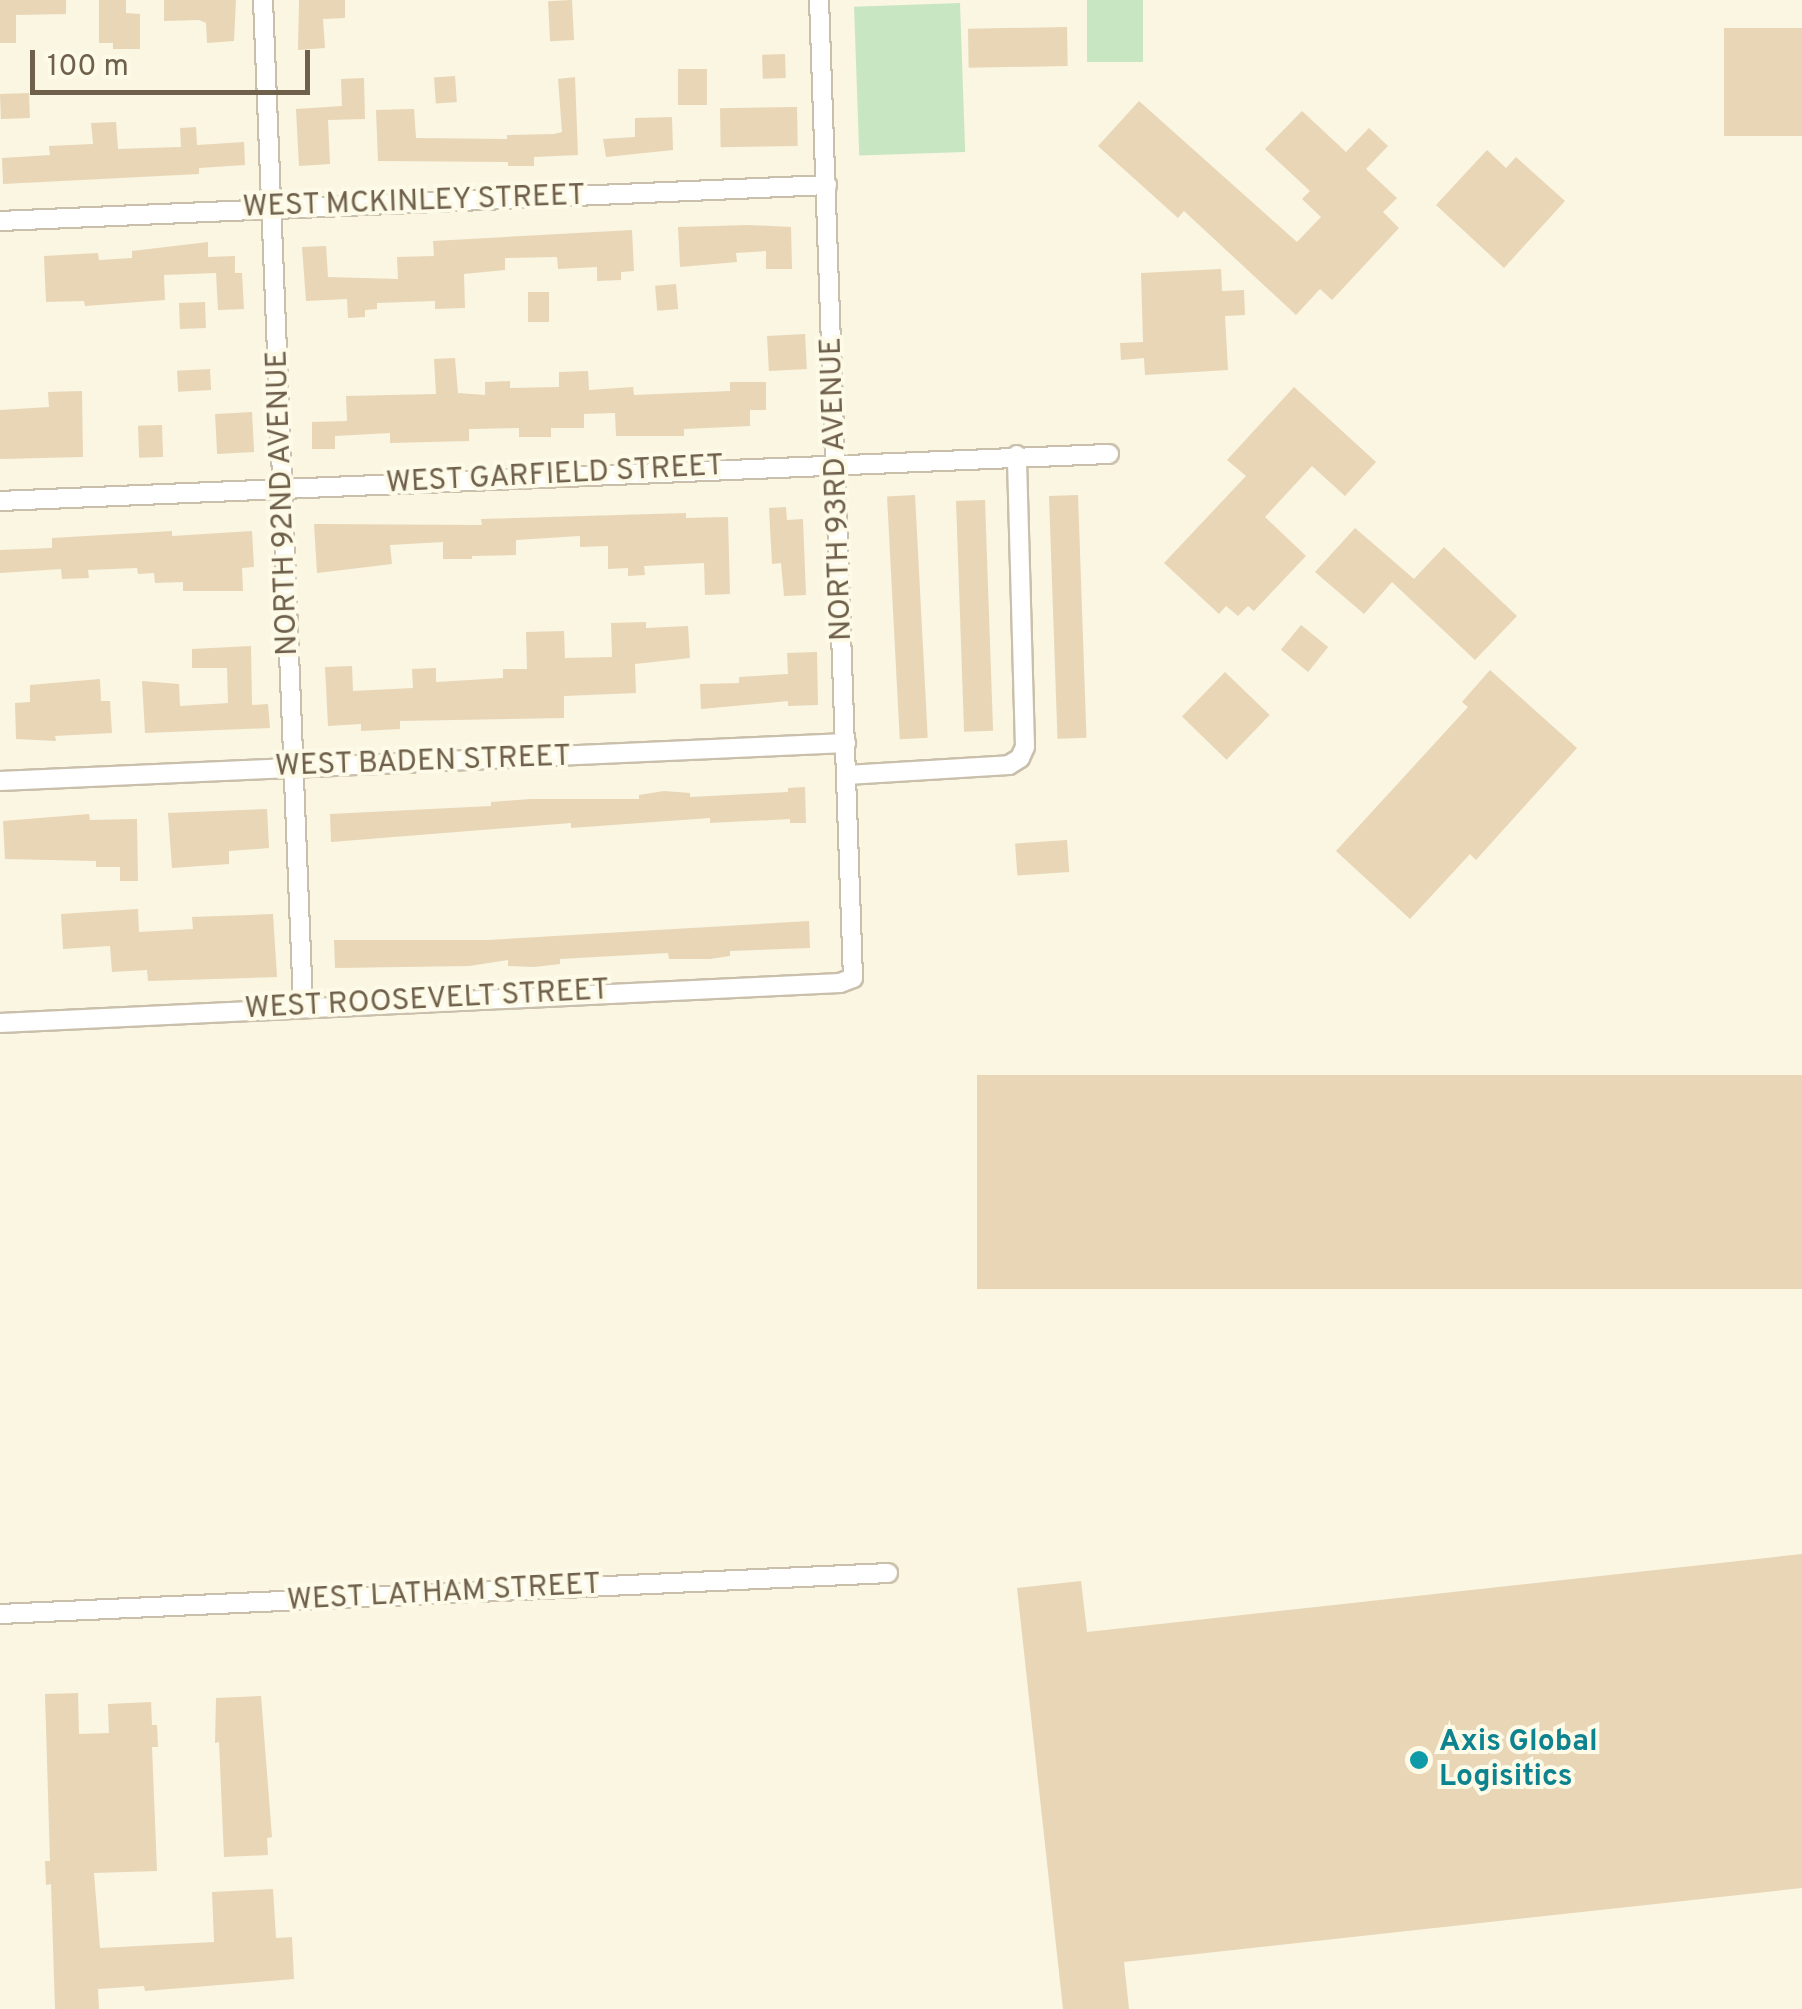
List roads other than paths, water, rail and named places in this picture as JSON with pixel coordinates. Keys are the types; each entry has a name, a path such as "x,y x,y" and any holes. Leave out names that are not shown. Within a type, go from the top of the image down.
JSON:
{"street":[{"name":"NORTH 92ND AVENUE","path":"263,0 303,1006"},
{"name":"NORTH 93RD AVENUE","path":"820,0 853,978"},
{"name":"WEST MCKINLEY STREET","path":"0,220 827,185"},
{"name":"WEST GARFIELD STREET","path":"0,501 1110,454"},
{"path":"848,775 1009,765 1020,758 1025,747 1017,455"},
{"name":"WEST BADEN STREET","path":"0,781 846,744"},
{"name":"WEST ROOSEVELT STREET","path":"0,1023 840,983 853,978"},
{"name":"WEST LATHAM STREET","path":"0,1614 888,1572"}],"place":[{"name":"Axis Global Logisitics","path":"1419,1760"}]}
